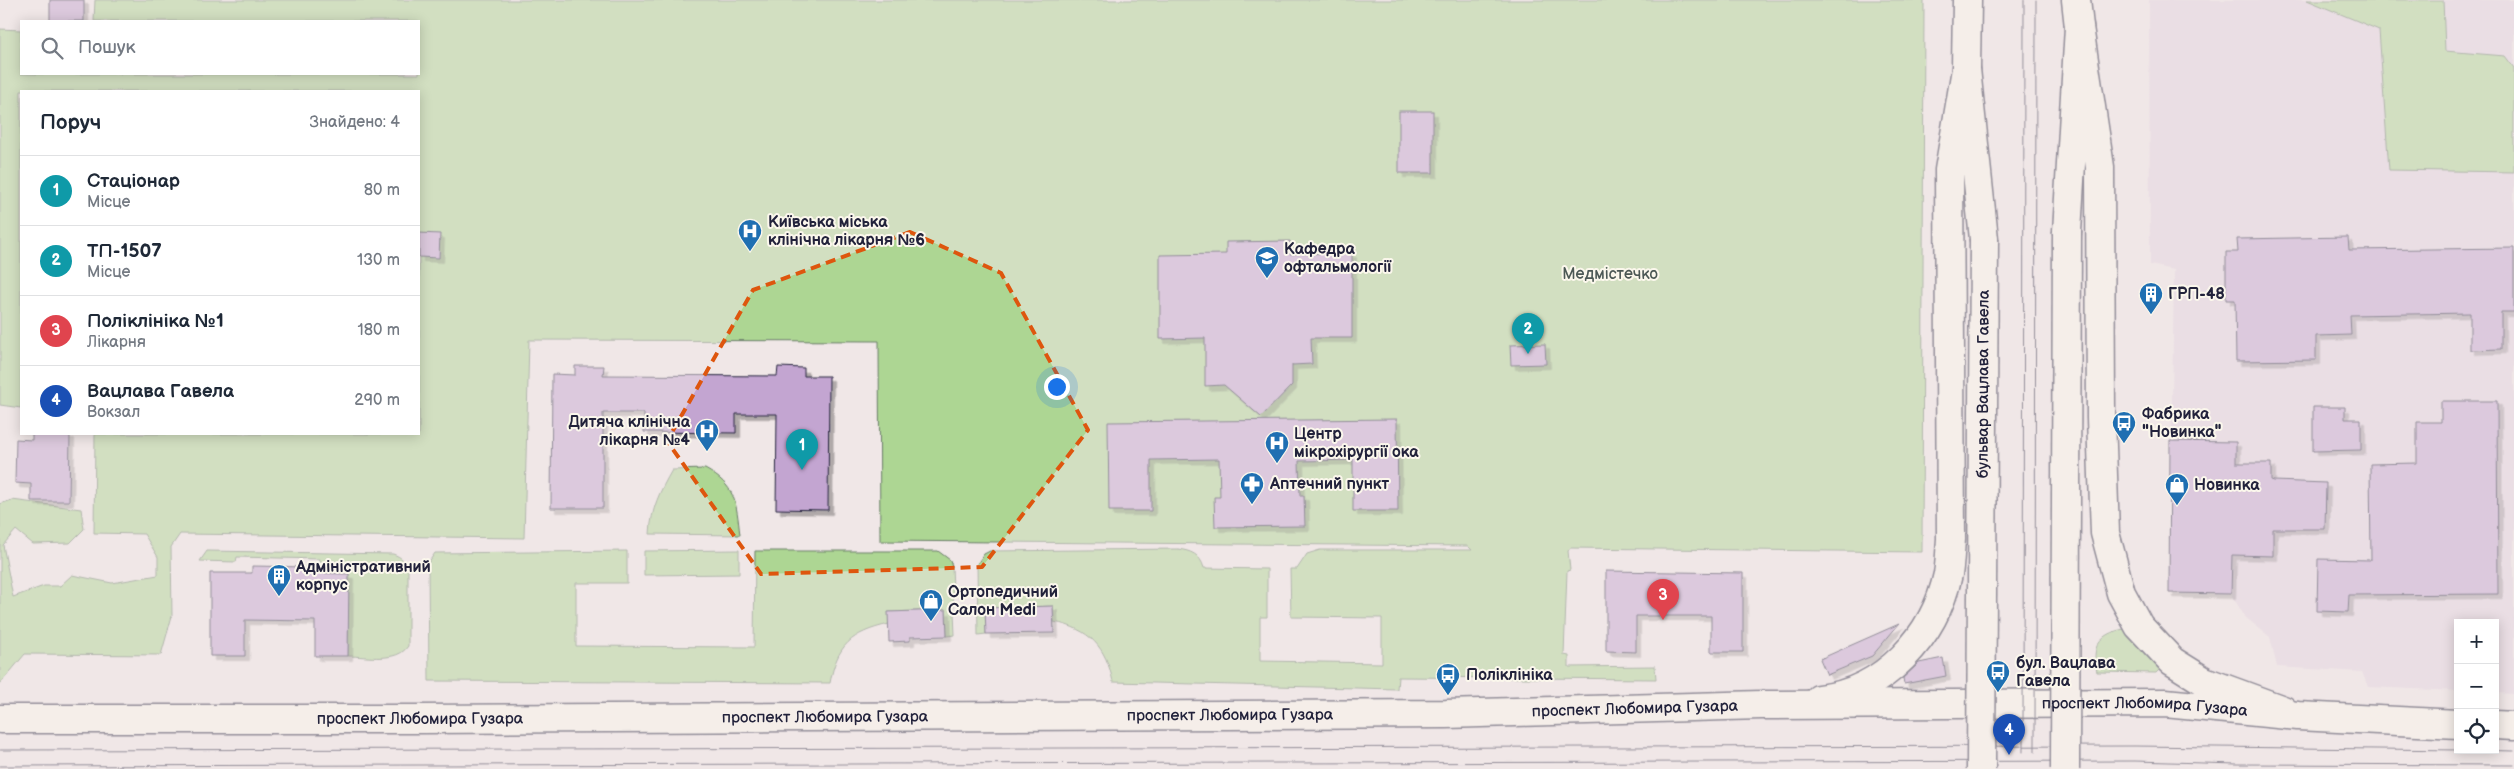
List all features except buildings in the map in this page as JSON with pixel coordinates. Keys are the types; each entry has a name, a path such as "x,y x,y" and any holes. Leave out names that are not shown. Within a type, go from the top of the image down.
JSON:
{"main road":[{"name":"бульвар Вацлава Гавела","path":"1967,0 1966,68 1984,239 1981,769"},
{"path":"2076,0 2100,167 2101,418 2105,533 2121,593 2139,626 2172,661 2204,681 2298,716"},
{"path":"2065,769 2067,232 2079,27"},
{"path":"1761,705 1840,697 1862,688 1884,674 1908,652 1926,630 1940,600 1948,573 1951,539 1949,170 1966,68"},
{"name":"проспект Любомира Гузара","path":"0,719 1436,714 1761,705 2165,702 2298,716 2454,724"},
{"path":"2499,725 2514,726"}],"highlighted area":[{"path":"910,232 1001,273 1088,430 982,567 761,574 667,441 753,290"}],"shaded area":[{"path":"2149,0 2514,0 2514,694 2499,693 2499,619 2454,619 2454,691 2368,687 2362,672 2277,667 2270,637 2245,617 2231,594 2169,593 2174,270 2150,265"}],"green space":[{"name":"Медмістечко","path":"95,0 1924,0 1922,552 1570,548 1568,551 1570,570 1567,571 1564,655 1569,656 1569,667 1655,666 1656,679 1398,677 1397,689 1113,682 1101,649 1087,635 1077,629 1054,622 1053,606 985,609 986,634 978,635 977,564 984,554 990,551 1178,549 1197,556 1204,568 1267,569 1267,617 1260,617 1260,661 1382,663 1382,618 1291,617 1290,569 1297,569 1307,554 1320,550 1472,550 1468,546 880,541 879,341 529,340 524,538 180,534 171,547 172,616 161,655 25,654 0,684 0,504 12,500 81,509 84,529 70,543 33,544 16,530 3,545 13,597 44,586 60,586 72,575 112,583 158,575 158,557 144,534 94,533 95,435 420,435 420,90 20,90 20,408 0,405 0,29 20,30 20,75 420,75 420,20 94,20"},
{"path":"2307,0 2443,0 2445,51 2505,56 2514,68 2514,172 2389,170 2379,30"},
{"path":"705,469 715,475 729,488 735,504 740,535 650,534 652,516 657,500 672,470"},
{"path":"739,550 739,574 644,575 644,551"},
{"path":"207,551 396,555 404,561 408,569 408,646 397,655 389,657 348,656 349,564 320,563 320,559 237,557 236,562 200,561"},
{"path":"627,551 627,583 576,583 576,646 754,647 755,551 938,551 950,560 952,566 955,635 947,636 946,610 889,612 889,624 855,637 842,650 833,670 830,683 429,681 428,563 435,553"},
{"path":"2130,629 2160,669 2156,673 2097,672 2095,655 2098,643 2108,634"}],"tram line":[{"path":"2023,752 2024,0"},
{"path":"2035,752 2036,0"},
{"path":"0,750 2135,746 2454,750"},
{"path":"2499,751 2514,751"},
{"path":"0,766 2135,761 2237,764 2514,765"}],"place":[{"name":"Київська міська клінічна лікарня №6","path":"750,252"},
{"name":"Кафедра офтальмології","path":"1267,279"},
{"name":"ГРП-48","path":"2151,315"},
{"name":"ТП-1507","path":"1528,354"},
{"name":"Фабрика \"Новинка\"","path":"2124,444"},
{"name":"Дитяча клінічна лікарня №4","path":"707,452"},
{"name":"Центр мікрохірургії ока","path":"1277,464"},
{"name":"Стаціонар","path":"802,470"},
{"name":"Аптечний пункт","path":"1252,505"},
{"name":"Новинка","path":"2177,506"},
{"name":"Адміністративний корпус","path":"279,597"},
{"name":"Поліклініка №1","path":"1663,620"},
{"name":"Ортопедичний Салон Medi","path":"931,622"},
{"name":"бул. Вацлава Гавела","path":"1998,693"},
{"name":"Поліклініка","path":"1448,696"},
{"name":"Вацлава Гавела","path":"2009,755"}]}
